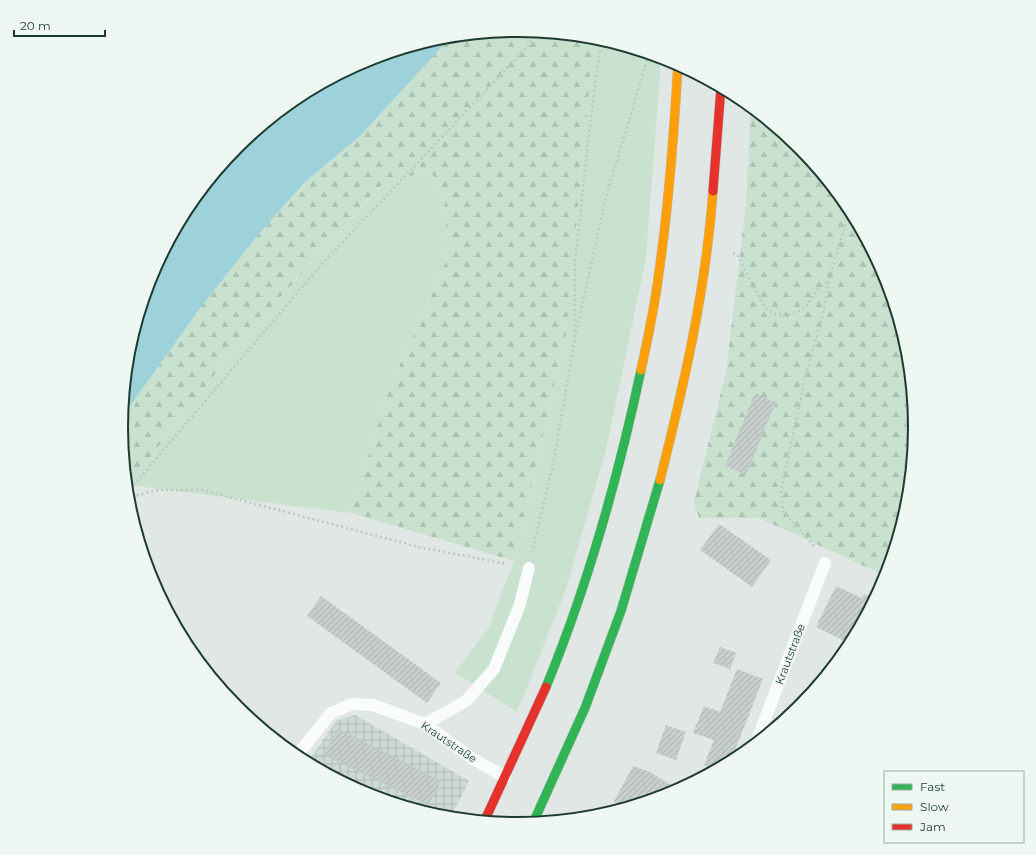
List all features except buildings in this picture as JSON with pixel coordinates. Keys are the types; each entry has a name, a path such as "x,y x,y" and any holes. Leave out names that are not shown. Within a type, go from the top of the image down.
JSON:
{"main road":[{"path":"487,817 535,714 565,638 587,573 609,499 631,413 656,294 666,221 677,71"},
{"path":"536,817 585,708 621,611 656,494 676,417 695,329 711,220 720,94"}],"lane":[{"name":"Krautstraße","path":"759,734 824,563"},
{"path":"425,724 466,701 494,669 519,607 528,568"},
{"name":"Krautstraße","path":"300,752 331,713 352,704 372,705 425,724 473,759 505,777"}],"path":[{"path":"132,487 321,265 528,46 533,38"},
{"path":"575,337 576,263 589,133 600,46"},
{"path":"134,496 158,490 202,490 419,547 528,568 553,465 575,337 606,197 647,59"},
{"path":"824,563 817,549 783,511 781,490 806,374 822,319 829,281 847,218"},
{"path":"738,256 764,306 772,313 786,316 805,308 819,287 829,281"}],"shaded area":[{"path":"355,715 469,781 453,812 417,805 392,797 345,778 310,758 337,720"}],"green space":[{"path":"518,37 569,40 593,45 566,334 514,561 351,513 388,392 448,257 444,195 430,170 380,186 240,342 131,481 128,453 128,410 198,311 257,236 305,182 360,136 444,45 467,40"},
{"path":"593,45 619,50 661,64 646,258 606,450 566,589 517,712 455,673 488,629 514,561 566,334"},
{"path":"751,114 794,151 828,190 856,232 879,278 888,302 901,351 905,377 908,402 908,453 901,504 888,553 880,573 759,518 699,518 694,502 726,372 746,204"},
{"path":"430,170 444,195 448,257 388,392 351,513 132,486 131,481 240,342 381,186"}],"water":[{"path":"444,45 360,136 305,182 257,236 198,311 128,410 135,351 148,302 157,278 180,232 193,211 224,170 242,151 280,118 323,89 345,77 392,58 417,50"}],"traffic: fast":[{"path":"546,687 575,610 601,531 641,370"},
{"path":"536,817 585,708 621,611 660,480"}],"traffic: slow":[{"path":"641,370 649,334 663,246 671,168 678,71"},
{"path":"660,480 693,337 710,228 713,191"}],"traffic: jam":[{"path":"713,191 720,94"},
{"path":"486,817 546,687"}]}
